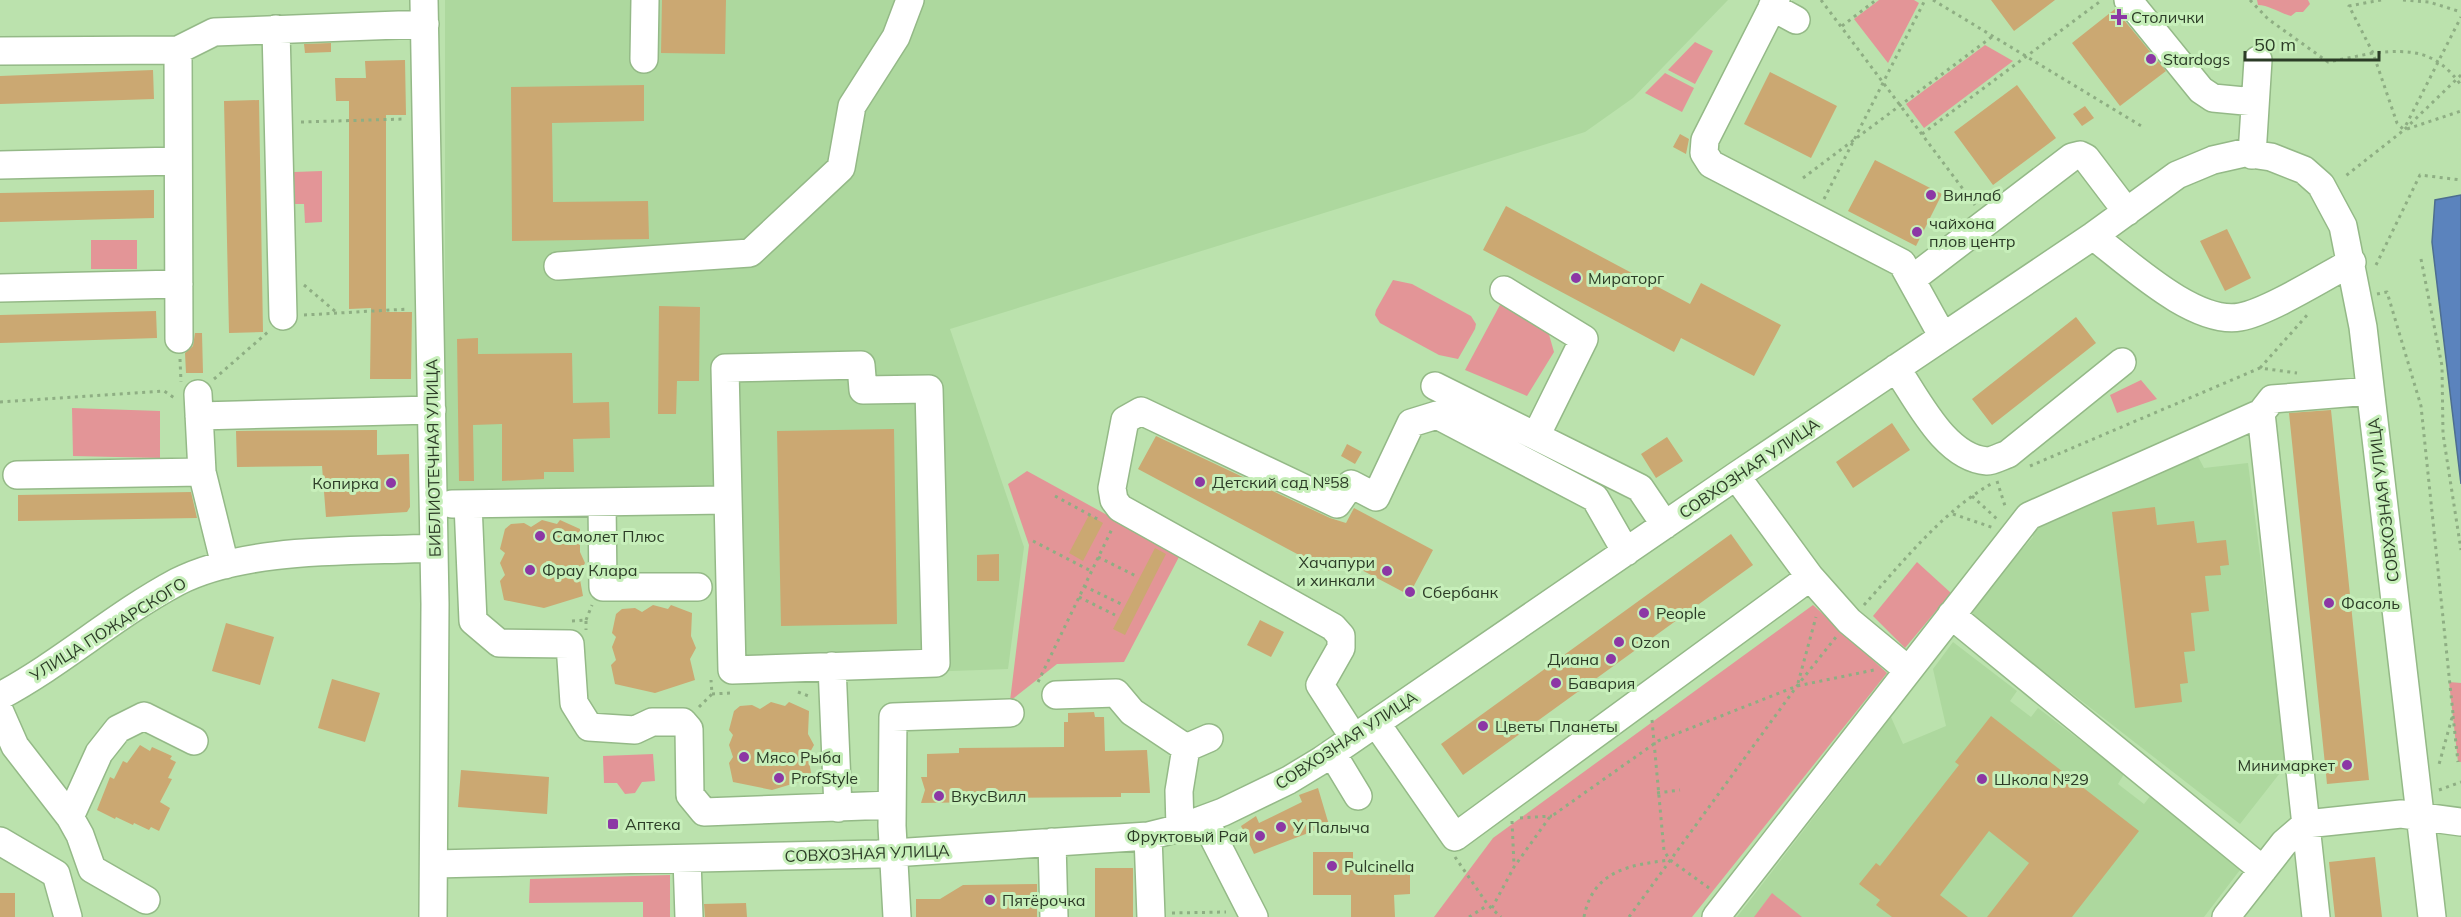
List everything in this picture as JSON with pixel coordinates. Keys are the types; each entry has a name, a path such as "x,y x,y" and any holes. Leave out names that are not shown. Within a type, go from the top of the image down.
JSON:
{"street":[{"path":"644,59 645,0"},
{"path":"558,266 750,253 841,168 852,106 896,37 910,0"},
{"path":"2128,0 2201,90 2213,98 2255,102"},
{"path":"1796,20 1774,4 1705,140 1704,153 1712,164 1902,263 1943,337"},
{"path":"0,51 178,50 214,32 276,29 424,12"},
{"name":"БИБЛИОТЕЧНАЯ УЛИЦА","path":"424,12 434,504 433,917"},
{"path":"276,29 283,316"},
{"path":"178,50 179,339"},
{"path":"2252,155 2258,60"},
{"name":"СОВХОЗНАЯ УЛИЦА","path":"434,864 893,853 1148,836 1192,824 1289,780 1332,753 1736,476 2093,236 2177,174 2213,160 2244,153 2271,157 2304,170 2325,192 2364,264 2364,327 2370,391 2426,804 2432,917"},
{"path":"1912,279 2072,157 2080,155 2086,158 2127,212"},
{"path":"0,165 178,161"},
{"path":"2093,236 2179,301 2199,312 2220,317 2240,317 2364,264"},
{"path":"0,288 179,284"},
{"path":"1504,290 1584,339 1536,436"},
{"path":"1896,368 1948,444 1967,456 1989,461 2008,454 2122,362"},
{"path":"861,365 863,390 929,388 936,663 732,670 726,500 725,368 861,365"},
{"path":"1435,386 1640,488 1665,525"},
{"path":"1722,909 2029,516 2260,413 2272,399 2370,391"},
{"path":"225,565 202,472 198,405 432,410"},
{"path":"1354,738 1320,685 1341,648 1341,636 1333,627 1120,508 1114,500 1112,488 1125,420 1141,411 1337,504 1351,484 1376,497 1411,423 1437,415 1595,498 1626,552"},
{"path":"2260,413 2316,917"},
{"path":"17,475 202,472"},
{"path":"1736,476 1816,585 1849,621 1908,670"},
{"path":"434,504 726,500"},
{"path":"602,502 603,587 698,587"},
{"path":"468,504 473,621 499,644 570,644 574,703 589,727 634,730 652,722 684,722 689,729 690,795 704,812 892,806"},
{"name":"УЛИЦА ПОЖАРСКОГО","path":"0,696 178,582 225,565 265,557 434,548"},
{"path":"1376,723 1455,837 1651,694 1816,585"},
{"path":"1951,615 2263,870"},
{"path":"832,666 838,808"},
{"path":"1046,691 1116,693 1132,712 1197,743 1179,791 1192,824 1253,914"},
{"path":"0,712 15,746 70,817 81,835 92,869 146,900"},
{"path":"897,917 892,806 893,717 1010,713"},
{"path":"70,817 99,753 118,729 144,716 194,741"},
{"path":"1332,753 1358,796"},
{"path":"2226,917 2284,843 2306,824 2401,814 2426,804 2461,822"},
{"path":"1148,836 1151,915"},
{"path":"0,841 56,874 68,917"},
{"path":"1052,842 1054,917"},
{"path":"687,859 689,917"}],"path":[{"path":"1821,0 1988,221"},
{"path":"1841,27 1876,0"},
{"path":"1815,217 1925,0"},
{"path":"1933,0 2143,127"},
{"path":"1922,134 2102,0"},
{"path":"2250,0 2268,19 2328,62 2373,53 2404,50 2425,54 2449,68 2461,85"},
{"path":"2381,0 2349,6 2373,53 2397,123 2404,130"},
{"path":"2403,0 2429,2 2461,12"},
{"path":"2404,130 2461,17"},
{"path":"1803,178 1993,36"},
{"path":"2325,192 2404,130 2461,75"},
{"path":"2404,130 2461,111"},
{"path":"278,123 405,118"},
{"path":"2364,264 2420,176 2461,180"},
{"path":"2421,259 2442,366 2443,434 2461,550"},
{"path":"282,266 338,313"},
{"path":"2387,292 2421,406 2458,762"},
{"path":"198,405 283,316 409,309"},
{"path":"2260,368 2312,310"},
{"path":"179,339 180,382 198,405"},
{"path":"0,402 164,391 198,405"},
{"path":"1997,481 2014,535"},
{"path":"1046,691 1039,678 1113,527 1055,496"},
{"path":"1972,496 2014,535"},
{"path":"1953,514 2014,535"},
{"path":"1033,541 1091,571"},
{"path":"1098,557 1136,576"},
{"path":"1797,686 1816,585"},
{"path":"1084,586 1121,604"},
{"path":"1079,597 1115,615"},
{"path":"586,632 586,620 594,599"},
{"path":"564,621 586,620"},
{"path":"1491,909 1514,867 1553,816 1653,745 1797,686 1875,670"},
{"path":"791,692 802,692 819,702"},
{"path":"712,694 735,693"},
{"path":"1651,694 1653,745 1664,851 1670,860 1722,909"},
{"path":"2438,770 2453,714"},
{"path":"2426,804 2461,783"},
{"path":"1658,793 1680,789"},
{"path":"1514,867 1512,819 1553,816"},
{"path":"1455,837 1453,854 1491,909 1502,917"},
{"path":"1584,917 1586,903 1602,881 1630,865 1670,860"},
{"path":"1469,917 1488,905"},
{"path":"1151,915 1253,914"}],"shaded area":[{"path":"445,0 1728,0 1633,98 1585,132 950,329 1024,547 1008,669 727,679 719,509 445,511"},
{"path":"1879,0 1914,0 1919,3 1888,63 1854,19"},
{"path":"2257,0 2308,0 2310,4 2303,12 2296,12 2291,16 2258,5"},
{"path":"1695,42 1713,51 1695,84 1668,70"},
{"path":"1985,45 2013,61 1924,128 1906,104"},
{"path":"1665,73 1694,88 1682,112 1645,93"},
{"path":"322,171 322,222 305,223 304,204 293,204 294,172"},
{"path":"91,240 137,240 137,269 91,269"},
{"path":"1393,280 1412,284 1471,316 1476,324 1475,329 1458,359 1439,355 1380,323 1375,315 1376,310"},
{"path":"1501,303 1548,331 1554,352 1527,396 1465,370"},
{"path":"2141,380 2157,399 2117,413 2110,395"},
{"path":"72,408 160,411 160,458 73,456"},
{"path":"2194,449 2204,468 2248,463 2287,764 2240,824 1967,612 2033,537 2034,527"},
{"path":"1027,471 1180,555 1124,662 1057,664 1010,701 1029,545 1008,484"},
{"path":"1917,562 1951,593 1905,648 1873,616"},
{"path":"1813,605 1887,673 1692,917 1434,917 1493,838"},
{"name":"Школа №29","path":"1953,642 2017,691 2010,701 2031,717 2038,708 2124,774 2118,784 2144,804 2151,795 2243,866 2204,917 1737,917 1891,717 1903,744 1946,726 1933,669"},
{"path":"2449,682 2461,683 2461,762 2458,762"},
{"path":"653,754 655,781 642,782 635,793 625,794 617,783 604,783 603,756"},
{"path":"670,875 670,917 643,917 643,902 529,903 530,879"},
{"path":"1772,893 1802,917 1754,917"}],"water":[{"path":"2461,195 2461,484 2432,242 2435,200"}],"building":[{"path":"662,0 726,0 725,54 661,53"},
{"path":"1991,0 2055,0 2014,31"},
{"path":"2115,9 2166,71 2120,106 2072,43"},
{"path":"331,43 331,52 305,53 304,44"},
{"path":"405,60 406,115 386,115 386,312 412,312 411,379 370,379 371,308 349,309 349,101 336,101 335,78 366,78 365,61"},
{"path":"153,70 154,99 0,104 0,76"},
{"path":"1770,72 1837,106 1811,158 1744,124"},
{"path":"644,85 644,121 552,123 553,202 648,201 649,239 512,241 511,87"},
{"path":"2017,85 2056,138 1993,185 1954,132"},
{"path":"259,100 263,332 229,333 224,101"},
{"path":"2085,106 2094,118 2082,126 2073,114"},
{"path":"1680,134 1689,139 1686,154 1673,147"},
{"path":"1875,160 1942,194 1916,246 1848,211"},
{"path":"154,190 154,218 0,222 0,193"},
{"path":"1506,206 1690,304 1701,283 1781,325 1754,376 1681,338 1674,352 1483,250"},
{"path":"2227,229 2251,278 2225,291 2200,241"},
{"path":"659,306 700,307 699,381 677,381 676,414 658,414"},
{"path":"156,311 157,338 0,343 0,315"},
{"path":"2076,317 2096,343 1992,425 1972,399"},
{"path":"195,333 202,333 203,373 186,373 185,353 193,346"},
{"path":"478,338 478,354 572,353 573,403 609,402 610,438 573,439 574,472 544,472 544,479 502,481 502,424 473,425 474,481 459,481 457,339"},
{"path":"2331,410 2369,780 2327,784 2289,413"},
{"path":"1892,423 1910,450 1853,488 1836,462"},
{"path":"894,429 897,624 781,626 777,431"},
{"path":"377,430 377,455 409,454 410,507 407,512 326,517 322,466 237,467 236,431"},
{"path":"1156,436 1330,518 1346,523 1354,508 1433,550 1409,595 1337,557 1329,571 1138,469"},
{"path":"1667,437 1683,461 1656,478 1641,454"},
{"path":"1347,444 1362,452 1355,464 1341,456"},
{"path":"191,492 197,518 18,521 18,495"},
{"path":"2155,507 2157,525 2194,521 2197,543 2226,540 2229,565 2220,566 2221,575 2205,576 2209,611 2191,613 2195,651 2184,652 2188,683 2180,684 2182,702 2135,708 2112,512"},
{"path":"1089,515 1103,523 1083,561 1069,553"},
{"path":"542,520 557,524 560,520 580,529 580,552 585,563 579,574 583,596 544,608 504,600 500,581 505,575 500,563 505,553 500,549 505,529 511,524 524,523 531,527"},
{"path":"1731,534 1753,565 1463,775 1441,744"},
{"path":"1155,548 1166,554 1125,635 1113,629"},
{"path":"999,554 999,581 977,581 977,555"},
{"path":"653,605 668,609 671,605 692,613 691,636 696,648 690,659 695,680 655,693 615,684 611,665 616,660 612,647 616,637 612,633 616,614 622,609 635,608 642,612"},
{"path":"1260,620 1284,632 1271,657 1247,645"},
{"path":"226,623 274,637 260,685 212,671"},
{"path":"332,679 380,693 365,742 318,728"},
{"path":"771,702 785,706 789,702 809,711 808,734 814,745 808,756 812,778 772,790 733,782 729,763 733,757 729,745 733,735 729,730 734,711 740,706 752,705 760,709"},
{"path":"1094,712 1095,717 1104,717 1105,751 1147,750 1150,793 1121,793 1121,797 985,798 985,802 921,803 925,790 921,777 927,777 927,754 959,753 959,748 1064,747 1064,722 1068,722 1068,713"},
{"path":"1991,716 2139,831 2072,917 1987,917 2029,863 1989,831 1940,895 1968,917 1892,917 1876,905 1880,900 1859,884 1876,863 1880,866 1959,765 1955,762"},
{"path":"140,745 150,751 152,747 172,756 170,759 176,762 168,778 172,779 160,802 170,808 159,831 151,827 149,830 134,823 133,825 116,817 115,819 97,810 110,777 114,779 123,761 127,763"},
{"path":"461,770 549,777 547,814 458,807"},
{"path":"1318,788 1329,825 1254,854 1241,826 1256,816 1259,823 1302,802 1299,795"},
{"path":"1313,852 1353,852 1353,867 1410,867 1410,894 1394,895 1395,917 1351,917 1351,895 1313,895"},
{"path":"2375,857 2382,917 2335,917 2329,862"},
{"path":"1095,868 1133,868 1133,917 1095,917"},
{"path":"1037,884 1037,917 916,917 916,899 940,899 963,885"},
{"path":"0,893 15,893 15,917 0,917"},
{"path":"746,903 747,917 705,917 704,904"}],"place":[{"name":"Столички","path":"2119,17"},
{"name":"Stardogs","path":"2151,59"},
{"name":"Винлаб","path":"1931,195"},
{"name":"чайхона плов центр","path":"1917,232"},
{"name":"Мираторг","path":"1576,278"},
{"name":"Детский сад №58","path":"1200,482"},
{"name":"Копирка","path":"391,483"},
{"name":"Самолет Плюс","path":"540,536"},
{"name":"Фрау Клара","path":"530,570"},
{"name":"Хачапури и хинкали","path":"1387,571"},
{"name":"Сбербанк","path":"1410,592"},
{"name":"Фасоль","path":"2329,603"},
{"name":"People","path":"1644,613"},
{"name":"Ozon","path":"1619,642"},
{"name":"Диана","path":"1611,659"},
{"name":"Бавария","path":"1556,683"},
{"name":"Цветы Планеты","path":"1483,726"},
{"name":"Мясо Рыба","path":"744,757"},
{"name":"Минимаркет","path":"2347,765"},
{"name":"ProfStyle","path":"779,778"},
{"name":"Школа №29","path":"1982,779"},
{"name":"ВкусВилл","path":"939,796"},
{"name":"Аптека","path":"613,824"},
{"name":"У Палыча","path":"1281,827"},
{"name":"Фруктовый Рай","path":"1260,836"},
{"name":"Pulcinella","path":"1332,866"},
{"name":"Пятёрочка","path":"990,900"}]}
